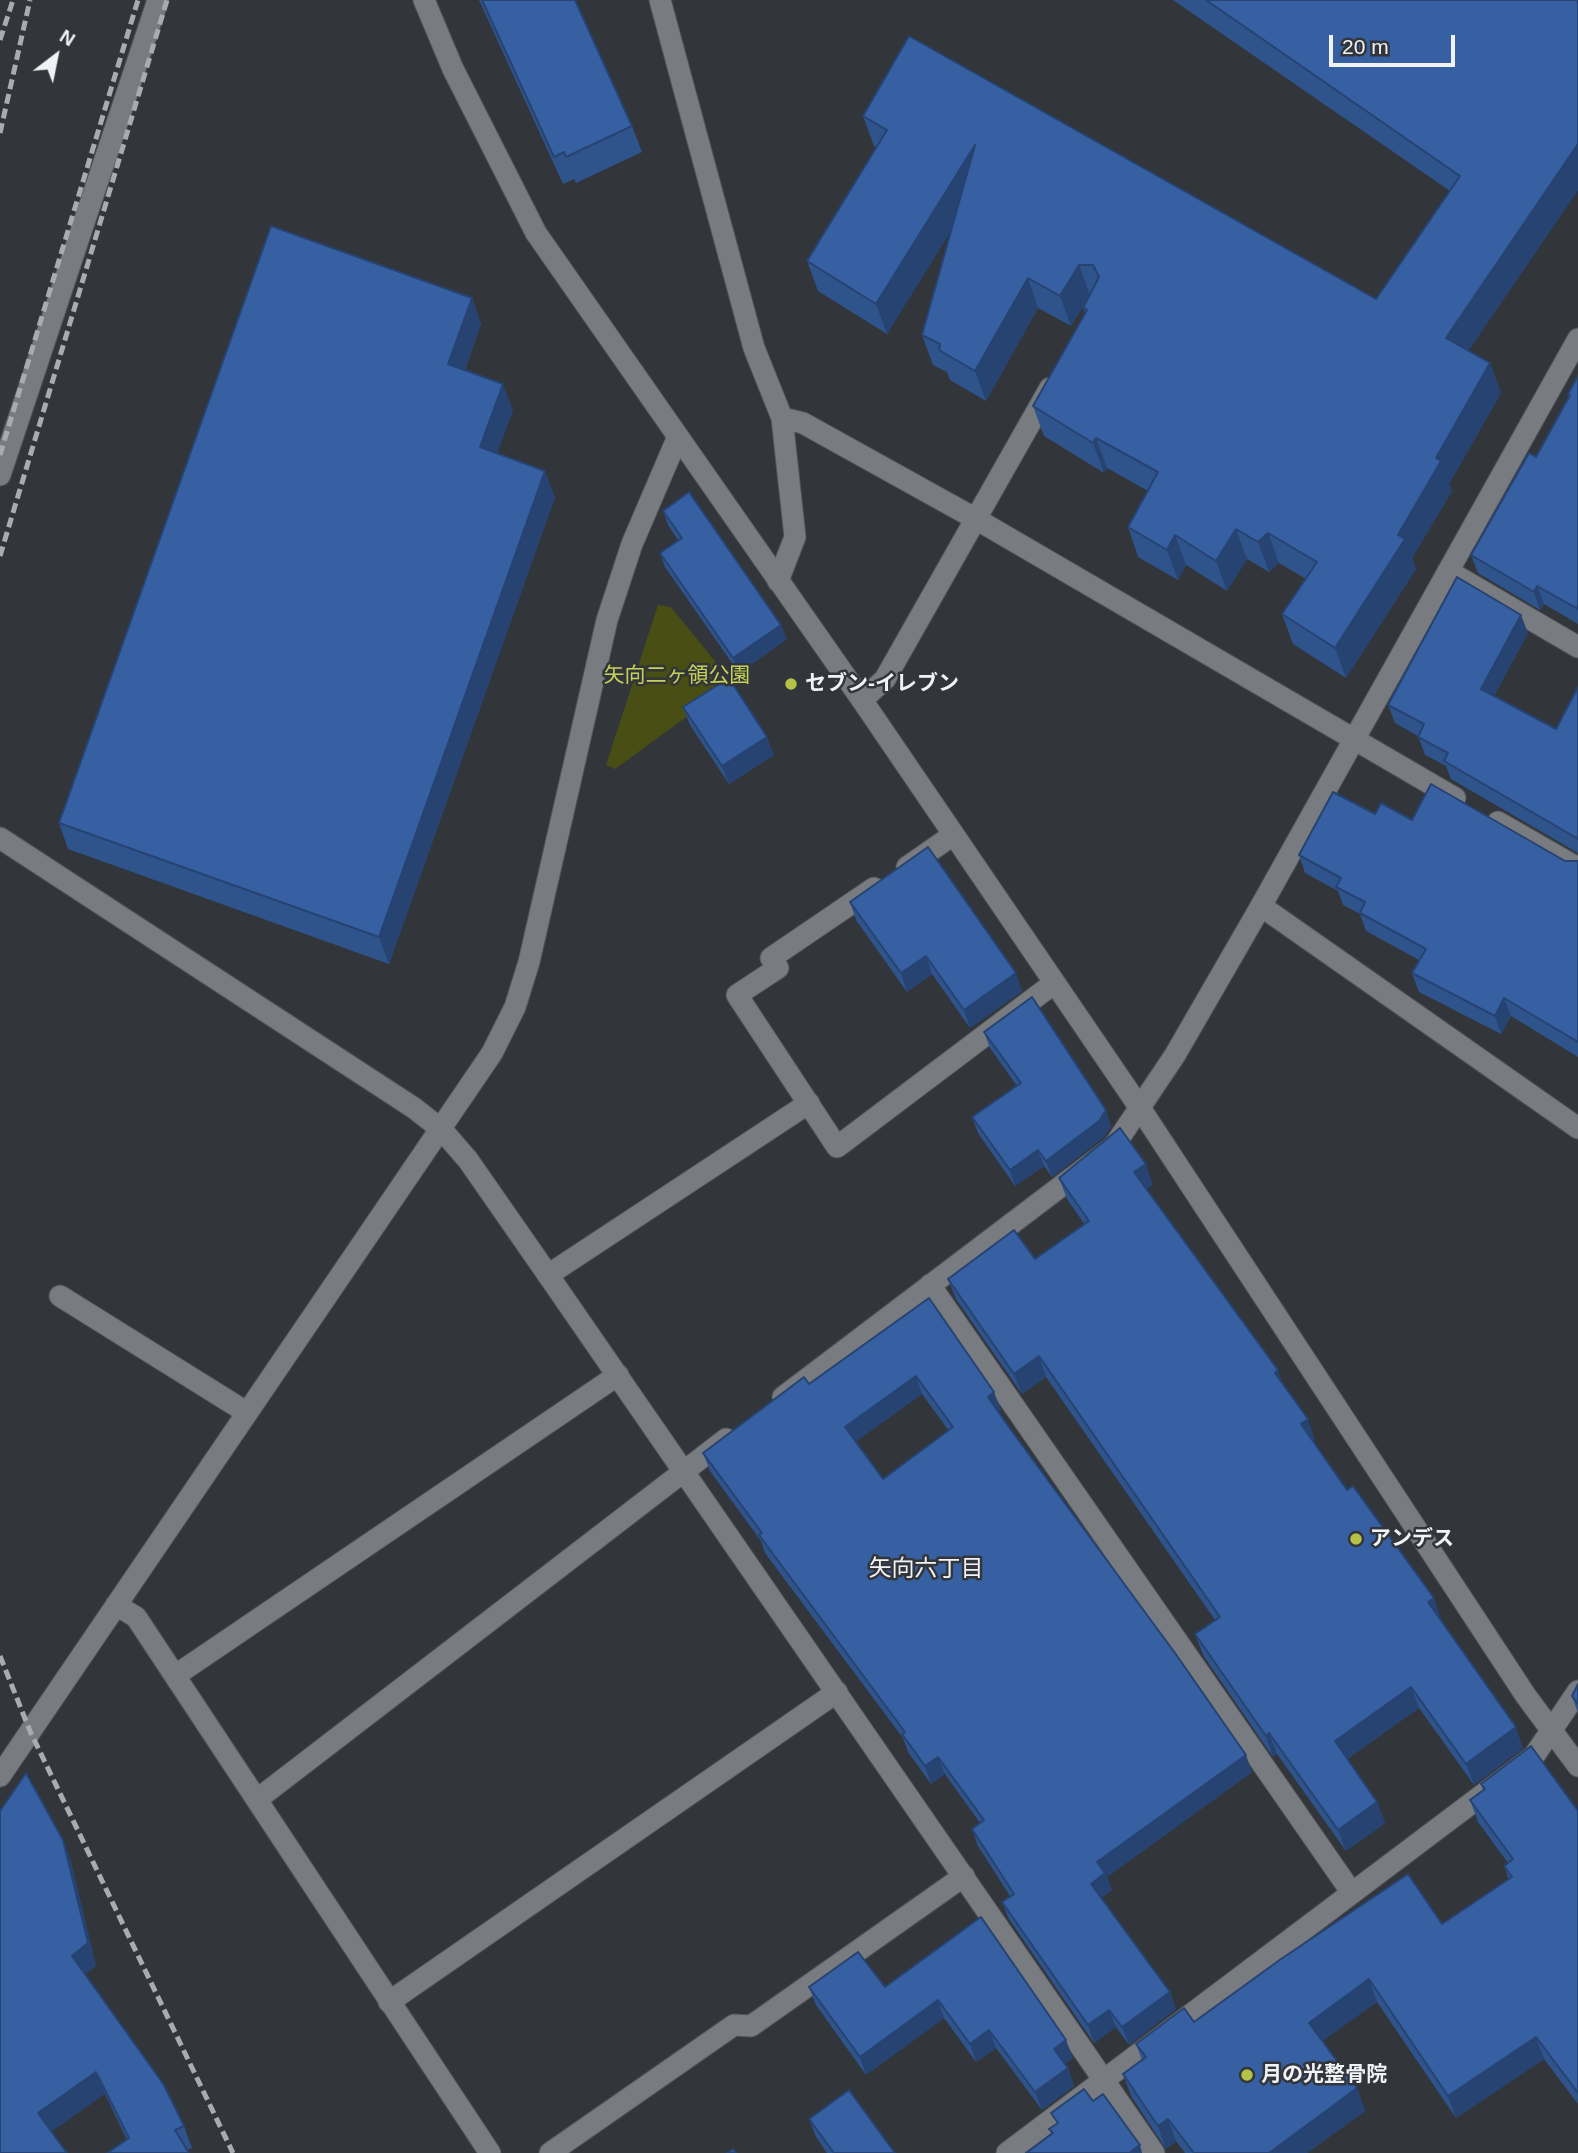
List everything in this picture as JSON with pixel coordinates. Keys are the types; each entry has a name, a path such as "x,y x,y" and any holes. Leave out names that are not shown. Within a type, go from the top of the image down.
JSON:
{"street":[{"path":"0,475 158,0"},
{"path":"424,0 453,69 536,233 677,439 862,700 1140,1108 1578,1766"},
{"path":"660,0 754,348 782,418 795,537 778,581"},
{"path":"770,1406 1114,1146 1175,1055 1261,906 1578,339"},
{"path":"862,700 885,680 1063,366"},
{"path":"782,418 803,423 976,519 1578,868"},
{"path":"0,1776 492,1053 515,1007 529,962 607,620 632,544 677,439"},
{"path":"1448,571 1578,647"},
{"path":"953,835 771,958 778,968 737,995 837,1147 1053,984"},
{"path":"0,838 402,1100 442,1130 468,1160 618,1375 1154,2153"},
{"path":"1261,906 1578,1128"},
{"path":"548,1275 809,1103"},
{"path":"930,1285 1352,1893"},
{"path":"60,1296 246,1412"},
{"path":"176,1675 618,1375"},
{"path":"259,1798 748,1423"},
{"path":"116,1605 136,1617 176,1675 490,2153"},
{"path":"1007,2153 1534,1756 1553,1732 1578,1691"},
{"path":"389,2002 837,1692"},
{"path":"550,2153 734,2025 751,2026 964,1876"}],"green space":[{"name":"矢向二ヶ領公園","path":"658,605 671,607 718,665 720,684 711,699 615,769 606,765"}],"building":[{"path":"482,0 575,0 632,126 566,157 564,152 554,157"},
{"path":"1206,0 1578,0 1578,144 1446,338 1490,363 1436,458 1441,461 1398,535 1405,539 1335,648 1282,614 1317,562 1268,533 1258,542 1236,529 1216,561 1175,535 1167,550 1128,527 1158,472 1096,438 1093,443 1033,406 1087,310 1083,308 1099,277 1093,265 1079,265 1060,296 1028,278 975,371 939,350 940,344 922,335 975,145 876,304 807,261 887,130 863,116 909,36 1376,299 1460,176"},
{"path":"271,226 472,298 448,364 503,384 480,447 545,471 379,937 59,823"},
{"path":"1578,376 1578,609 1537,586 1534,592 1471,555 1529,453 1536,457"},
{"path":"689,492 781,625 733,658 660,553 682,538 663,511"},
{"path":"1457,577 1521,615 1481,689 1556,729 1578,687 1578,839 1444,761 1448,753 1418,737 1424,724 1388,705"},
{"path":"729,678 767,737 722,766 683,707"},
{"path":"1431,784 1565,861 1578,861 1578,1042 1504,998 1495,1016 1412,973 1426,949 1360,913 1365,902 1336,887 1341,878 1299,855 1333,792 1375,814 1381,803 1412,820"},
{"path":"928,847 1016,973 964,1010 926,956 901,973 850,902"},
{"path":"1032,997 1106,1110 1099,1121 1046,1161 1038,1150 1010,1170 972,1117 1021,1083 984,1032"},
{"path":"1120,1128 1146,1164 1134,1172 1278,1370 1275,1373 1308,1419 1301,1424 1347,1490 1353,1486 1434,1598 1428,1602 1516,1727 1466,1764 1411,1687 1335,1741 1377,1802 1338,1830 1269,1733 1266,1736 1195,1634 1220,1617 1039,1356 1014,1374 948,1279 1014,1230 1035,1259 1089,1221 1059,1178"},
{"path":"929,1298 994,1392 988,1397 1246,1755 1097,1862 1105,1873 1091,1884 1170,1992 1122,2027 1109,2010 1088,2025 1002,1902 1014,1894 972,1829 984,1820 938,1757 925,1766 902,1734 905,1732 759,1535 762,1533 703,1453 804,1377 809,1384","holes":["916,1376 953,1427 883,1479 845,1427"]},
{"path":"1578,1684 1578,1704 1572,1696"},
{"path":"1531,1746 1578,1811 1578,2093 1536,2037 1448,2096 1369,1979 1309,2023 1357,2088 1269,2153 1194,2153 1168,2119 1158,2126 1123,2074 1146,2057 1136,2044 1184,2008 1194,2022 1281,1959 1408,1874 1442,1924 1512,1877 1504,1866 1513,1859 1470,1800 1485,1789 1481,1784"},
{"path":"26,1773 63,1840 88,1943 72,1956 164,2085 184,2126 175,2130 189,2153 107,2153 129,2138 96,2072 38,2113 67,2153 0,2153 0,1811"},
{"path":"981,1917 1066,2040 1054,2049 1068,2068 1035,2092 989,2030 970,2044 938,2000 860,2057 809,1987 858,1952 885,1987"},
{"path":"1084,2089 1093,2101 1103,2094 1140,2145 1129,2153 1026,2153 1053,2133 1049,2129 1058,2123 1051,2113"},
{"path":"849,2090 895,2153 834,2153 809,2119"}],"railway":[{"path":"0,40 13,0"},
{"path":"0,133 30,0"},
{"path":"0,455 138,0"},
{"path":"0,556 167,0"},
{"path":"0,1656 30,1731 233,2153"}],"place":[{"name":"セブン-イレブン","path":"791,684"},
{"name":"アンデス","path":"1356,1539"},
{"name":"月の光整骨院","path":"1247,2075"}],"district":[{"name":"矢向六丁目","path":"926,1570"}]}
